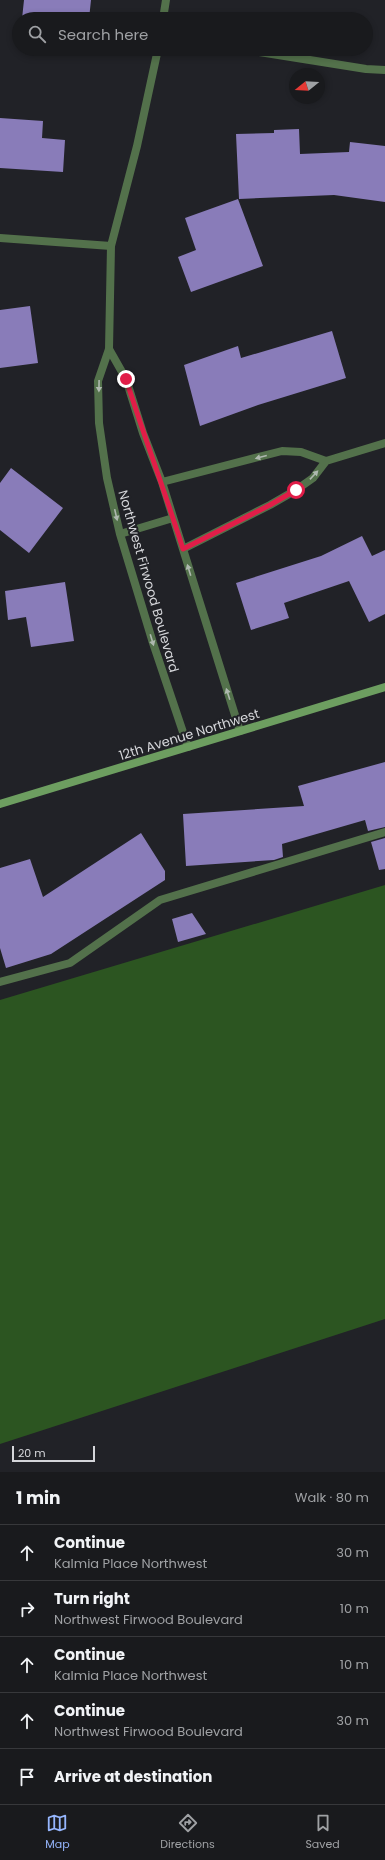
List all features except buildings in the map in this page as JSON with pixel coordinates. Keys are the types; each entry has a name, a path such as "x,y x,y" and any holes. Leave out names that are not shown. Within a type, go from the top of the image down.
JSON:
{"street":[{"path":"164,12 166,0"},
{"name":"Northwest Firwood Boulevard","path":"156,56 137,146 110,246 109,349 98,381 99,423 107,478 120,534 153,643 188,747"},
{"path":"285,56 366,69 385,70"},
{"path":"0,238 110,246"},
{"path":"109,349 126,379 143,433 162,482 240,731"},
{"path":"183,549 270,505 296,490 313,478 326,461 385,443"},
{"path":"162,482 282,451 301,452 326,461"},
{"path":"120,534 173,518"},
{"name":"12th Avenue Northwest","path":"0,804 385,687"},
{"path":"0,982 70,964 160,900 385,832"}],"green space":[{"path":"385,885 385,1319 0,1444 0,1000"}],"route":[{"path":"126,379 143,433 162,482 183,549 270,505 296,490"}]}
